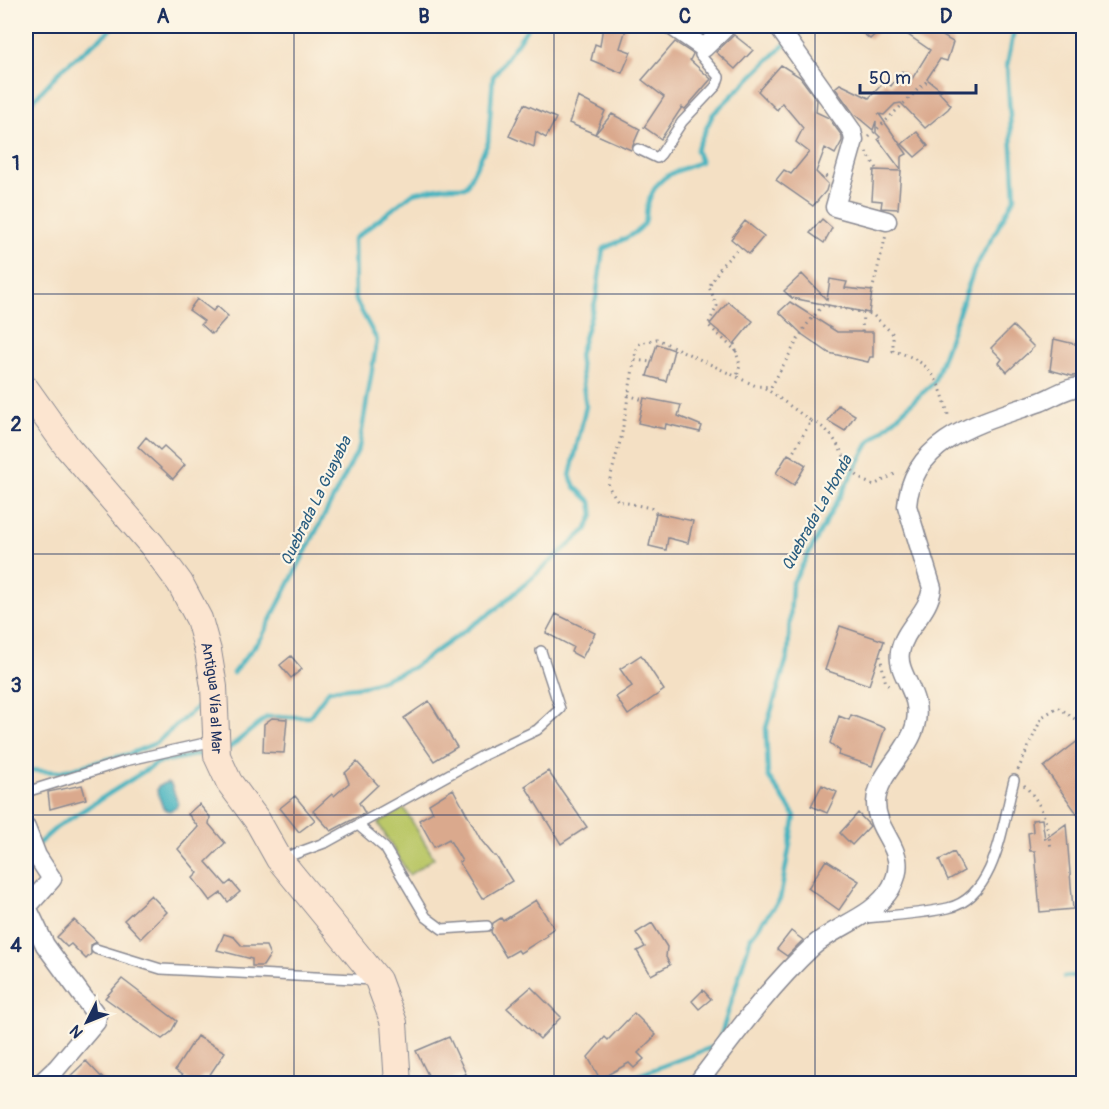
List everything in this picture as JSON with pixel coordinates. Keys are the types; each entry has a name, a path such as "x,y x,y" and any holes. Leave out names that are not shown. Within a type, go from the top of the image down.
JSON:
{"main road":[{"name":"Antigua Vía al Mar","path":"26,389 68,448 152,545 199,619 208,651 213,687 217,756 229,782 257,820 279,859 378,980 394,1023 392,1080"}],"street":[{"path":"672,26 702,48 711,44 727,26"},
{"path":"781,26 782,32 852,130 854,140 835,207 887,221"},
{"path":"697,1083 765,999 811,948 825,937 857,920 890,889 899,862 878,815 876,803 878,790 912,734 916,723 914,693 900,665 900,653 903,642 931,599 932,588 906,506 908,495 928,457 952,435 1050,399 1072,387 1083,388"},
{"path":"26,828 37,856 52,879 27,907 31,918 63,973 97,1017 96,1022 57,1068 40,1083"}],"lane":[{"path":"638,149 657,158 662,154 682,122 716,86 719,77 700,55 702,48"},
{"path":"279,859 327,842 484,755 537,730 560,709 541,651"},
{"path":"26,792 125,761 216,740"},
{"path":"857,920 951,908 974,894 990,873 1014,780"},
{"path":"357,825 385,848 426,917 442,929 487,926"},
{"path":"96,949 161,969 378,980"}],"path":[{"path":"866,139 928,80 930,81"},
{"path":"872,291 880,252 886,239 887,221"},
{"path":"737,352 708,325 717,306 709,287 722,265 740,247"},
{"path":"763,387 771,387 805,327 823,304 872,314 893,334 893,351 914,356 930,371 944,397 952,435"},
{"path":"862,332 863,313"},
{"path":"656,513 651,508 618,501 608,486 634,360 640,343 657,339 763,387 811,422 823,426 833,435 850,470 866,483 874,485 900,471"},
{"path":"734,344 740,365 737,377"},
{"path":"634,360 651,362"},
{"path":"628,395 643,400"},
{"path":"792,456 800,437 811,422"},
{"path":"1051,848 1045,818 1037,799 1014,780 1042,717 1058,707 1082,724 1083,729"}],"green space":[{"path":"404,808 434,858 409,875 378,823"}],"water":[{"path":"167,782 171,784 178,803 176,808 169,811 163,808 157,791 158,786"}],"building":[{"path":"603,26 627,26 620,48 631,52 622,73 591,60 595,44 600,46"},
{"path":"854,26 884,26 870,39"},
{"path":"895,26 926,26 953,42 947,61 940,59 927,79 941,90 939,92 951,105 948,109 925,128 901,103 895,104 884,115 879,114 907,154 901,157 901,170 878,139 880,137 876,133 876,121 873,130 854,114 835,88 840,84 869,98 885,81 891,86 902,71 912,79 930,50"},
{"path":"734,35 753,50 735,69 716,52"},
{"path":"675,42 693,54 690,60 711,79 685,109 682,107 661,139 644,127 664,97 642,80"},
{"path":"781,65 800,77 817,100 816,112 829,118 842,136 842,141 835,154 825,148 816,172 828,184 826,191 813,206 776,180 784,170 791,174 809,152 796,142 803,128 782,103 777,110 758,91"},
{"path":"578,97 605,111 595,134 569,123"},
{"path":"524,104 556,118 546,138 536,132 534,147 509,136"},
{"path":"612,114 640,129 631,150 595,134"},
{"path":"917,132 928,146 915,157 902,144"},
{"path":"874,170 901,171 898,209 881,208 882,201 872,200"},
{"path":"822,219 832,228 824,243 810,233"},
{"path":"745,221 764,236 749,254 731,239"},
{"path":"802,274 827,300 830,279 847,282 845,288 872,291 869,313 792,298 784,291"},
{"path":"197,299 213,311 217,306 228,316 212,334 201,324 204,321 189,310"},
{"path":"728,302 753,321 734,344 710,324"},
{"path":"790,302 837,332 873,332 873,357 870,357 868,362 829,353 803,335 779,312"},
{"path":"1013,326 1034,347 1007,372 999,363 1002,359 991,348"},
{"path":"1054,339 1083,346 1083,375 1072,376 1050,370"},
{"path":"657,344 674,350 666,381 647,376"},
{"path":"644,398 681,405 678,416 702,426 700,432 666,424 665,429 638,423"},
{"path":"838,405 855,415 845,431 828,421"},
{"path":"146,437 160,450 164,446 185,465 173,479 138,447"},
{"path":"788,454 806,465 794,485 776,473"},
{"path":"656,513 693,521 688,543 668,538 666,550 649,546"},
{"path":"556,614 595,633 582,658 571,652 573,647 546,633"},
{"path":"840,626 884,641 869,685 825,670"},
{"path":"641,655 664,690 628,715 616,697 632,686 620,669"},
{"path":"291,656 302,669 291,678 280,665"},
{"path":"429,701 457,747 434,761 404,718"},
{"path":"851,715 885,728 872,766 838,755 840,751 830,743 839,716 849,720"},
{"path":"272,718 287,719 284,753 263,752 264,724"},
{"path":"1083,737 1083,822 1044,767"},
{"path":"357,762 378,785 359,803 365,813 331,831 313,811 349,783 345,773"},
{"path":"548,771 587,827 561,844 525,786"},
{"path":"82,785 86,799 50,809 48,792"},
{"path":"822,785 837,792 827,813 811,806"},
{"path":"453,789 481,840 496,856 512,881 482,899 459,862 462,861 449,839 434,847 419,820 433,812 429,804"},
{"path":"295,796 315,820 299,832 280,808"},
{"path":"199,804 210,817 209,824 225,843 206,862 226,885 231,881 240,892 228,902 221,893 210,901 193,878 198,873 178,849 198,827 188,814"},
{"path":"858,813 870,826 852,845 840,833"},
{"path":"1042,819 1045,839 1066,824 1073,909 1040,912 1035,851 1030,851 1028,833 1033,832 1032,820"},
{"path":"954,852 964,871 948,880 939,860"},
{"path":"826,860 859,881 839,910 808,888"},
{"path":"151,895 167,912 141,938 124,920"},
{"path":"536,900 554,928 546,934 547,936 520,953 518,950 506,957 491,932 493,923 501,918 503,921"},
{"path":"74,920 97,942 91,945 91,954 86,959 71,944 67,947 57,937"},
{"path":"652,923 667,947 666,957 670,965 651,975 637,951 645,947 636,933"},
{"path":"791,931 803,940 787,956 777,949"},
{"path":"224,934 234,937 242,946 266,946 270,955 263,966 252,966 252,959 217,950"},
{"path":"122,979 177,1021 171,1032 162,1039 105,998"},
{"path":"531,987 561,1017 540,1039 507,1008"},
{"path":"703,990 711,999 699,1009 692,1001"},
{"path":"634,1013 656,1035 638,1053 644,1059 634,1068 629,1063 600,1079 588,1057 605,1037 608,1040"},
{"path":"197,1036 225,1052 209,1076 202,1076 199,1083 193,1083 175,1070"},
{"path":"449,1037 466,1074 441,1083 432,1083 416,1051"},
{"path":"86,1061 107,1083 63,1083"}],"waterway":[{"path":"26,108 62,69 115,26"},
{"name":"Quebrada La Guayaba","path":"233,673 261,638 359,448 377,340 355,299 354,239 413,193 443,187 466,187 488,143 493,77 529,26"},
{"path":"790,35 823,26"},
{"name":"Quebrada La Honda","path":"632,1084 639,1075 718,1045 751,937 780,899 795,816 768,776 766,728 788,655 792,584 869,443 934,382 974,270 1015,197 1007,66 1015,26"},
{"path":"228,749 267,717 309,717 329,690 366,686 412,668 500,606 586,530 593,515 591,502 575,487 570,476 586,406 579,355 596,299 603,249 630,236 643,225 650,196 660,182 673,173 701,162 696,150 713,114 784,45"},
{"path":"26,770 59,772 129,754 156,743 197,707"},
{"path":"38,844 57,827 157,763 205,753"},
{"path":"1064,977 1084,975"}]}
